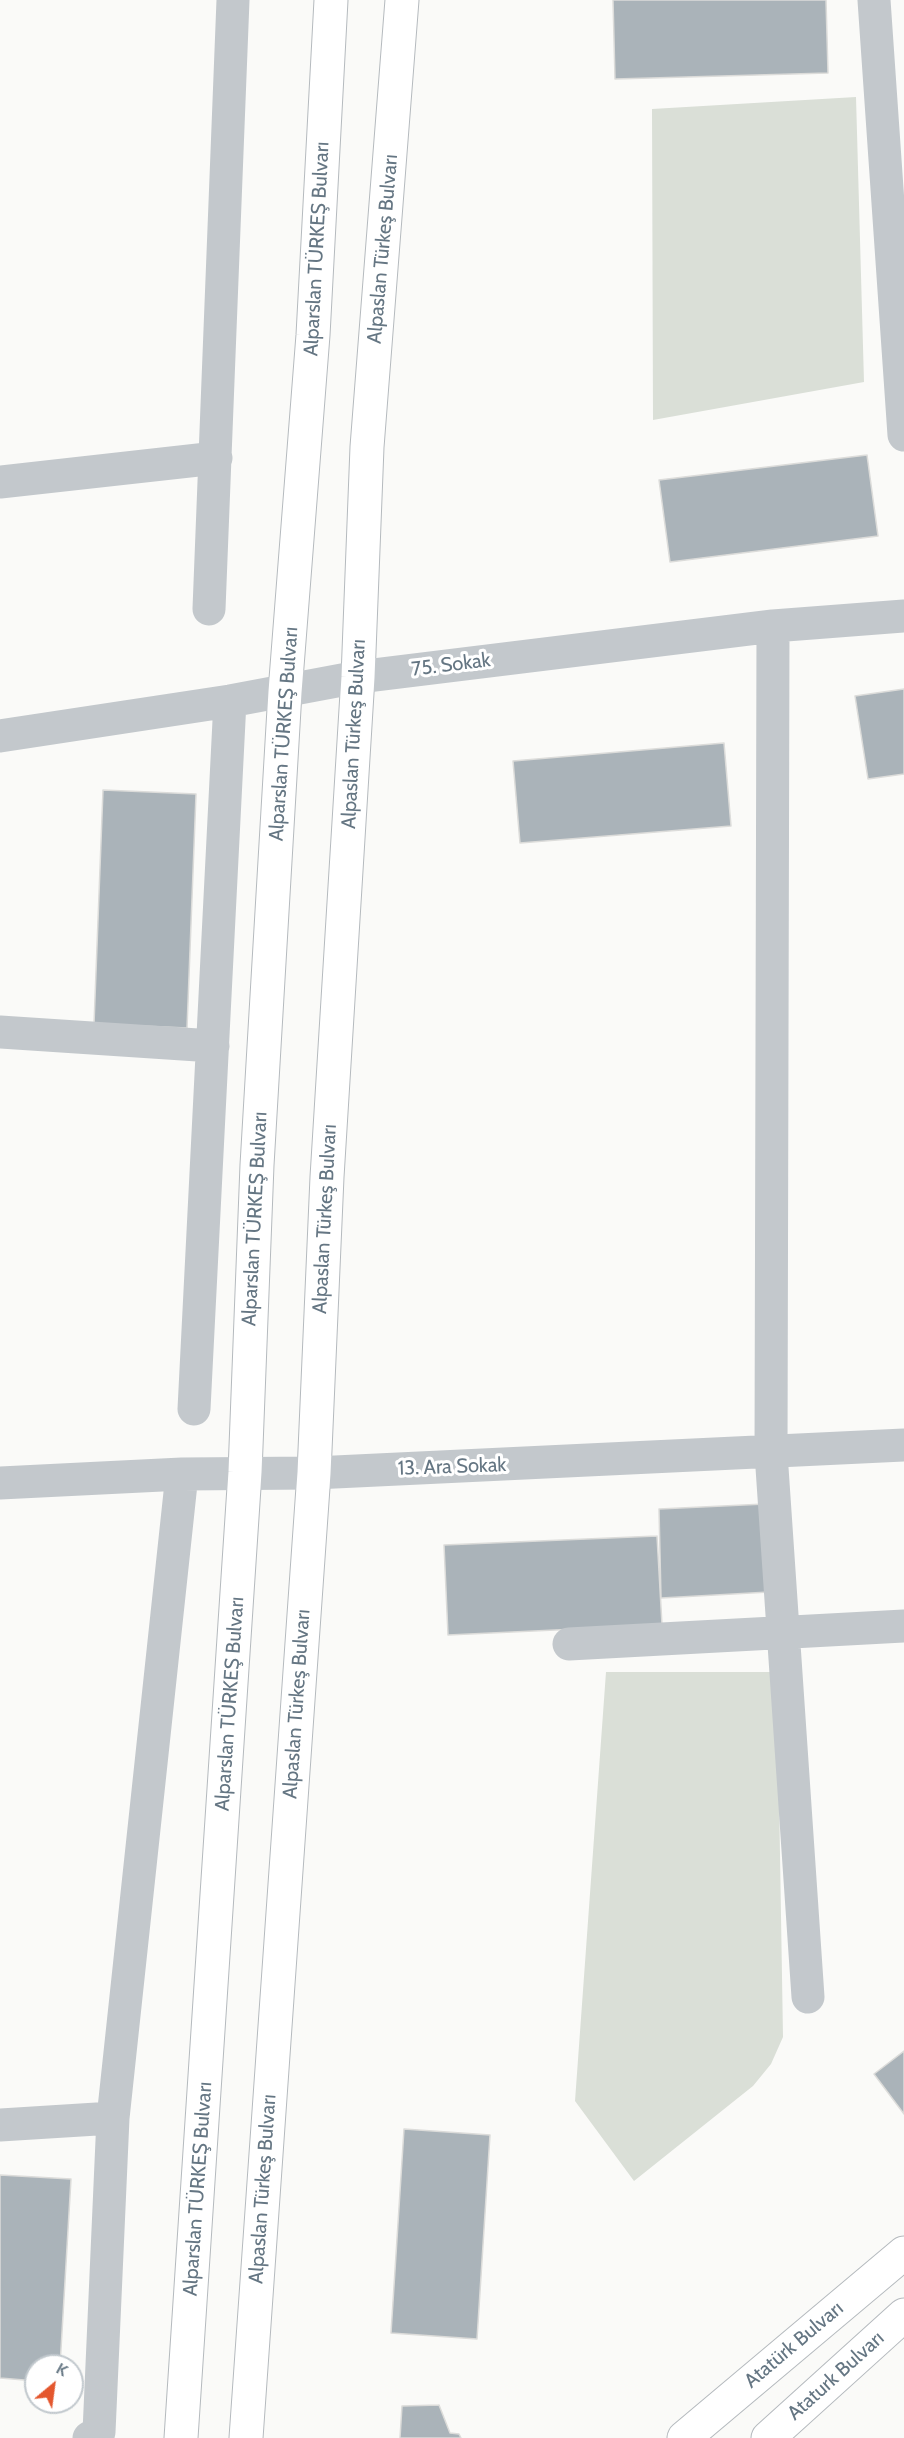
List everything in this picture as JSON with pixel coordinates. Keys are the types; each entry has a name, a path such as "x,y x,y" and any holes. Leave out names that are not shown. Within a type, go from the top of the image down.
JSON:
{"main road":[{"name":"Alparslan TÜRKEŞ Bulvarı","path":"181,2438 245,1472 257,1165 285,692 313,335 331,0"},
{"name":"Alpaslan Türkeş Bulvarı","path":"246,2438 314,1473 327,1177 358,676 367,447 402,0"},
{"name":"Atatürk Bulvarı","path":"684,2438 904,2253"},
{"name":"Ataturk Bulvarı","path":"768,2438 904,2315"}],"street":[{"path":"209,609 233,0"},
{"path":"874,0 904,435"},
{"path":"0,482 216,458"},
{"name":"75. Sokak","path":"0,736 285,692 358,676 773,626 904,616"},
{"path":"773,626 771,1453 808,1998"},
{"path":"194,1409 230,701"},
{"path":"0,1032 213,1046"},
{"name":"13. Ara Sokak","path":"0,1483 182,1474 314,1473 904,1445"},
{"path":"89,2438 99,2432 113,2118 182,1474"},
{"path":"569,1644 904,1626"},
{"path":"0,2125 113,2118"}],"shaded area":[{"path":"856,97 864,382 653,420 652,109"},
{"path":"606,1672 777,1672 783,2037 771,2064 753,2086 634,2181 575,2101"}],"building":[{"path":"613,0 826,0 828,73 615,79"},
{"path":"867,455 878,536 670,562 659,480"},
{"path":"904,689 904,774 868,779 855,696"},
{"path":"724,743 731,826 520,843 513,761"},
{"path":"103,790 196,794 187,1028 94,1024"},
{"path":"765,1504 769,1592 661,1598 659,1509"},
{"path":"657,1536 662,1625 448,1635 444,1545"},
{"path":"904,2051 904,2114 874,2074"},
{"path":"404,2129 490,2135 477,2339 391,2333"},
{"path":"0,2175 71,2179 61,2354 24,2354 24,2380 0,2378"},
{"path":"439,2405 450,2433 459,2434 461,2438 400,2438 402,2406"}]}
